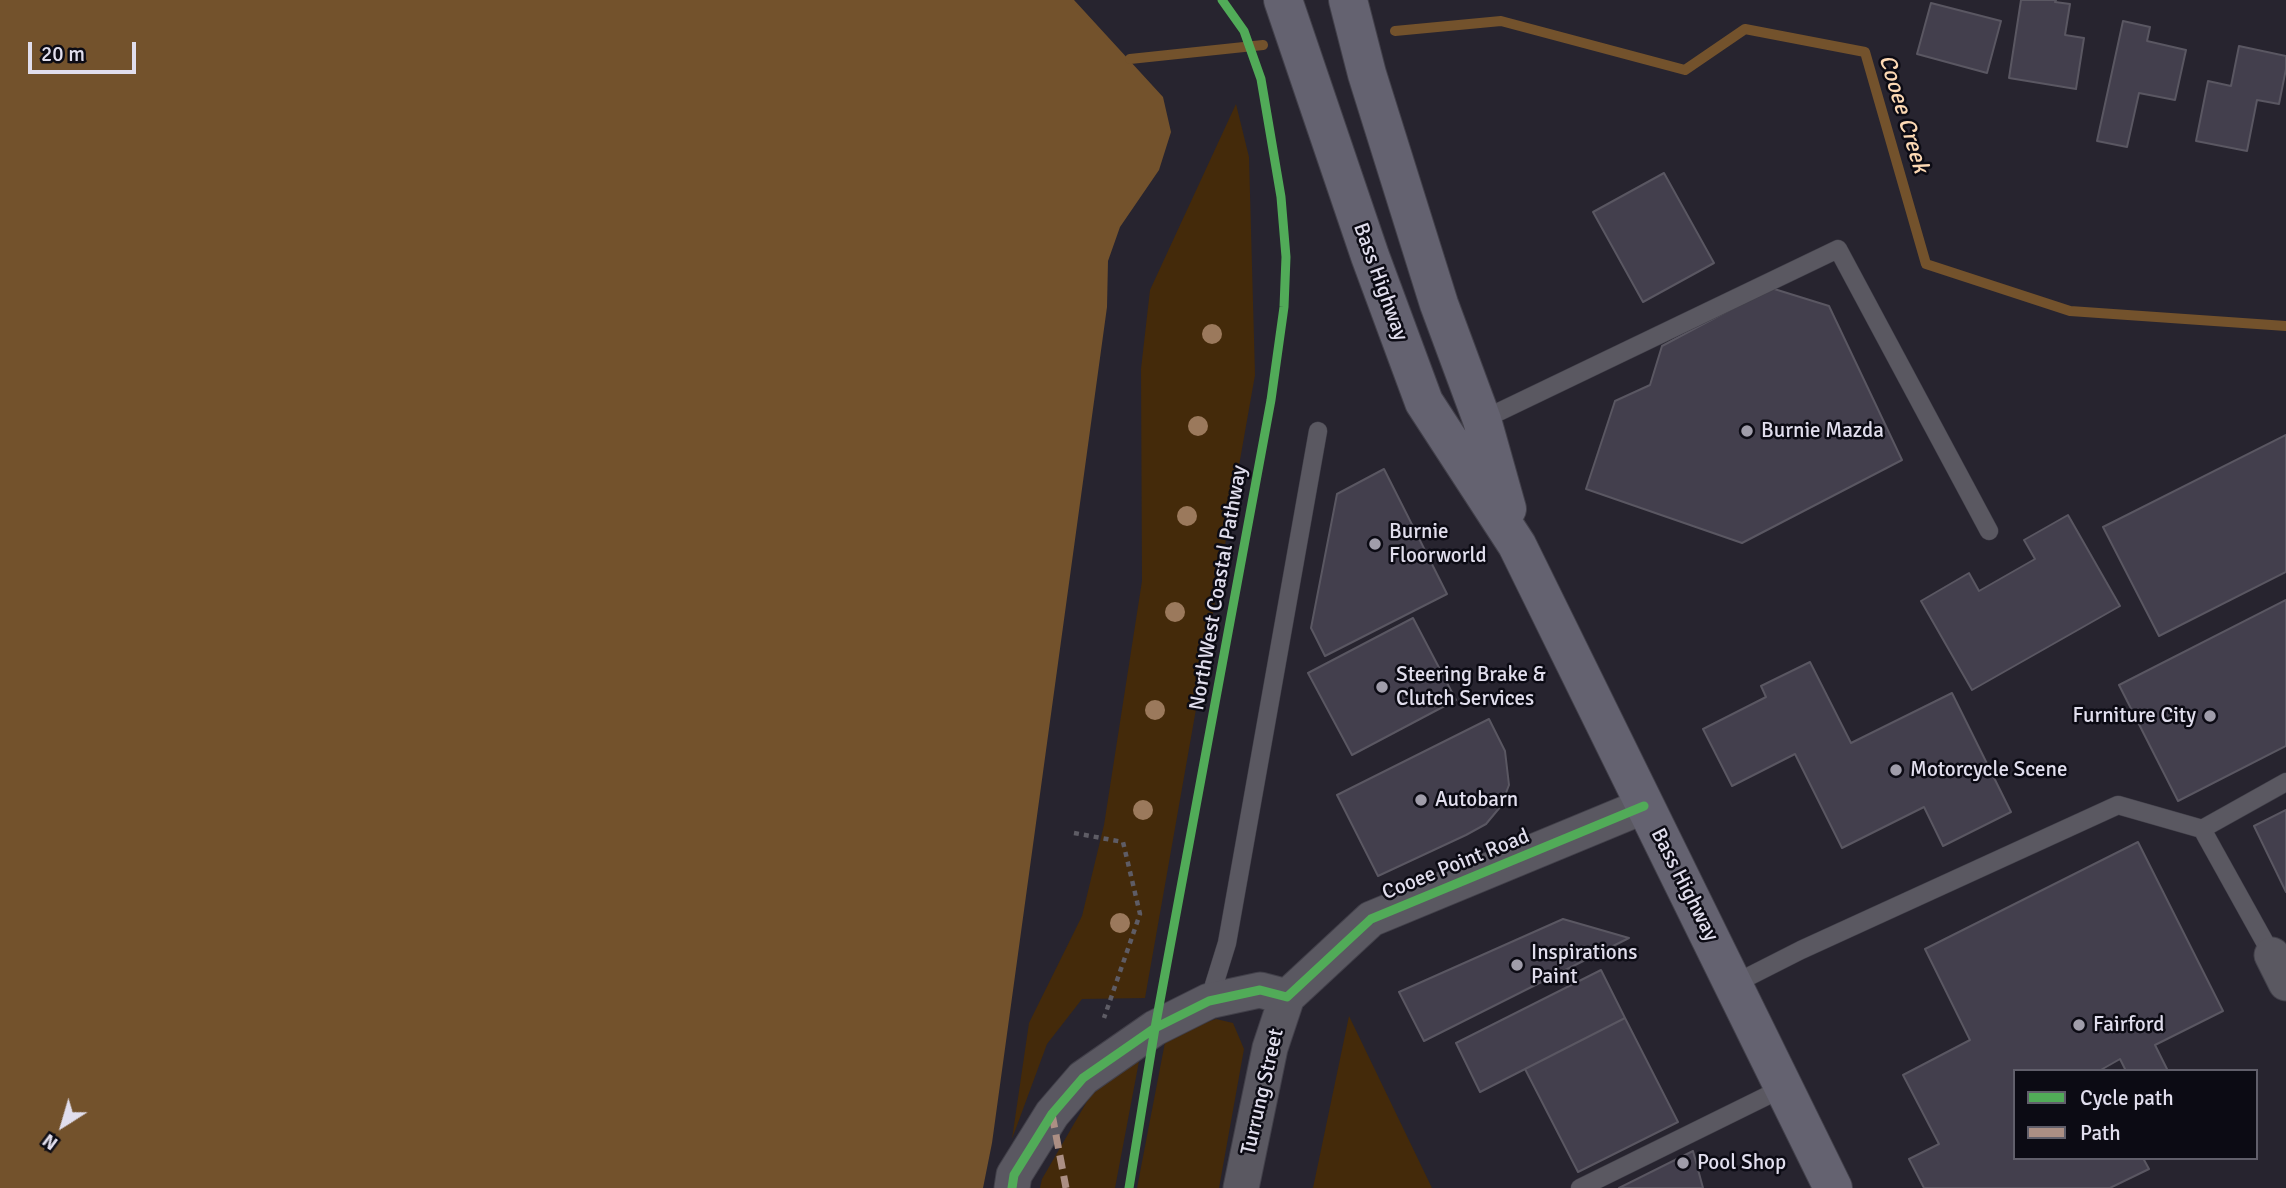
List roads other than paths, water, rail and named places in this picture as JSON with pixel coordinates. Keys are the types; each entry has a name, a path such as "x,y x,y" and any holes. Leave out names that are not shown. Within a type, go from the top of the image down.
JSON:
{"highway":[{"name":"Bass Highway","path":"1283,0 1366,244 1424,402 1517,545 1833,1188"},
{"name":"Bass Highway","path":"1348,0 1367,74 1439,304 1482,420 1517,545"}],"street":[{"name":"Cooee Point Road","path":"1287,997 1371,919 1644,806"},
{"path":"1012,1188 1014,1175 1052,1114 1083,1078 1155,1028 1209,1001 1260,990 1287,997"},
{"name":"Turrung Street","path":"1241,1188 1270,1048 1287,997"}],"lane":[{"path":"1482,420 1838,249 1989,531"},
{"path":"1209,1001 1227,943 1318,431"},
{"path":"1734,984 1801,950 2118,805 2202,829 2286,782"},
{"path":"2202,829 2279,969"},
{"path":"1580,1188 1785,1087"}],"waterway":[{"name":"Cooee Creek","path":"1395,31 1501,21 1685,70 1745,29 1865,52 1926,264 2070,311 2286,326"},
{"name":"Cooee Creek","path":"1130,59 1263,45"}],"place":[{"name":"Burnie Mazda","path":"1747,431"},
{"name":"Burnie Floorworld","path":"1375,544"},
{"name":"Steering Brake & Clutch Services","path":"1382,687"},
{"name":"Furniture City","path":"2210,716"},
{"name":"Motorcycle Scene","path":"1896,770"},
{"name":"Autobarn","path":"1421,800"},
{"name":"Inspirations Paint","path":"1517,965"},
{"name":"Fairford","path":"2079,1025"},
{"name":"Pool Shop","path":"1683,1163"}]}
